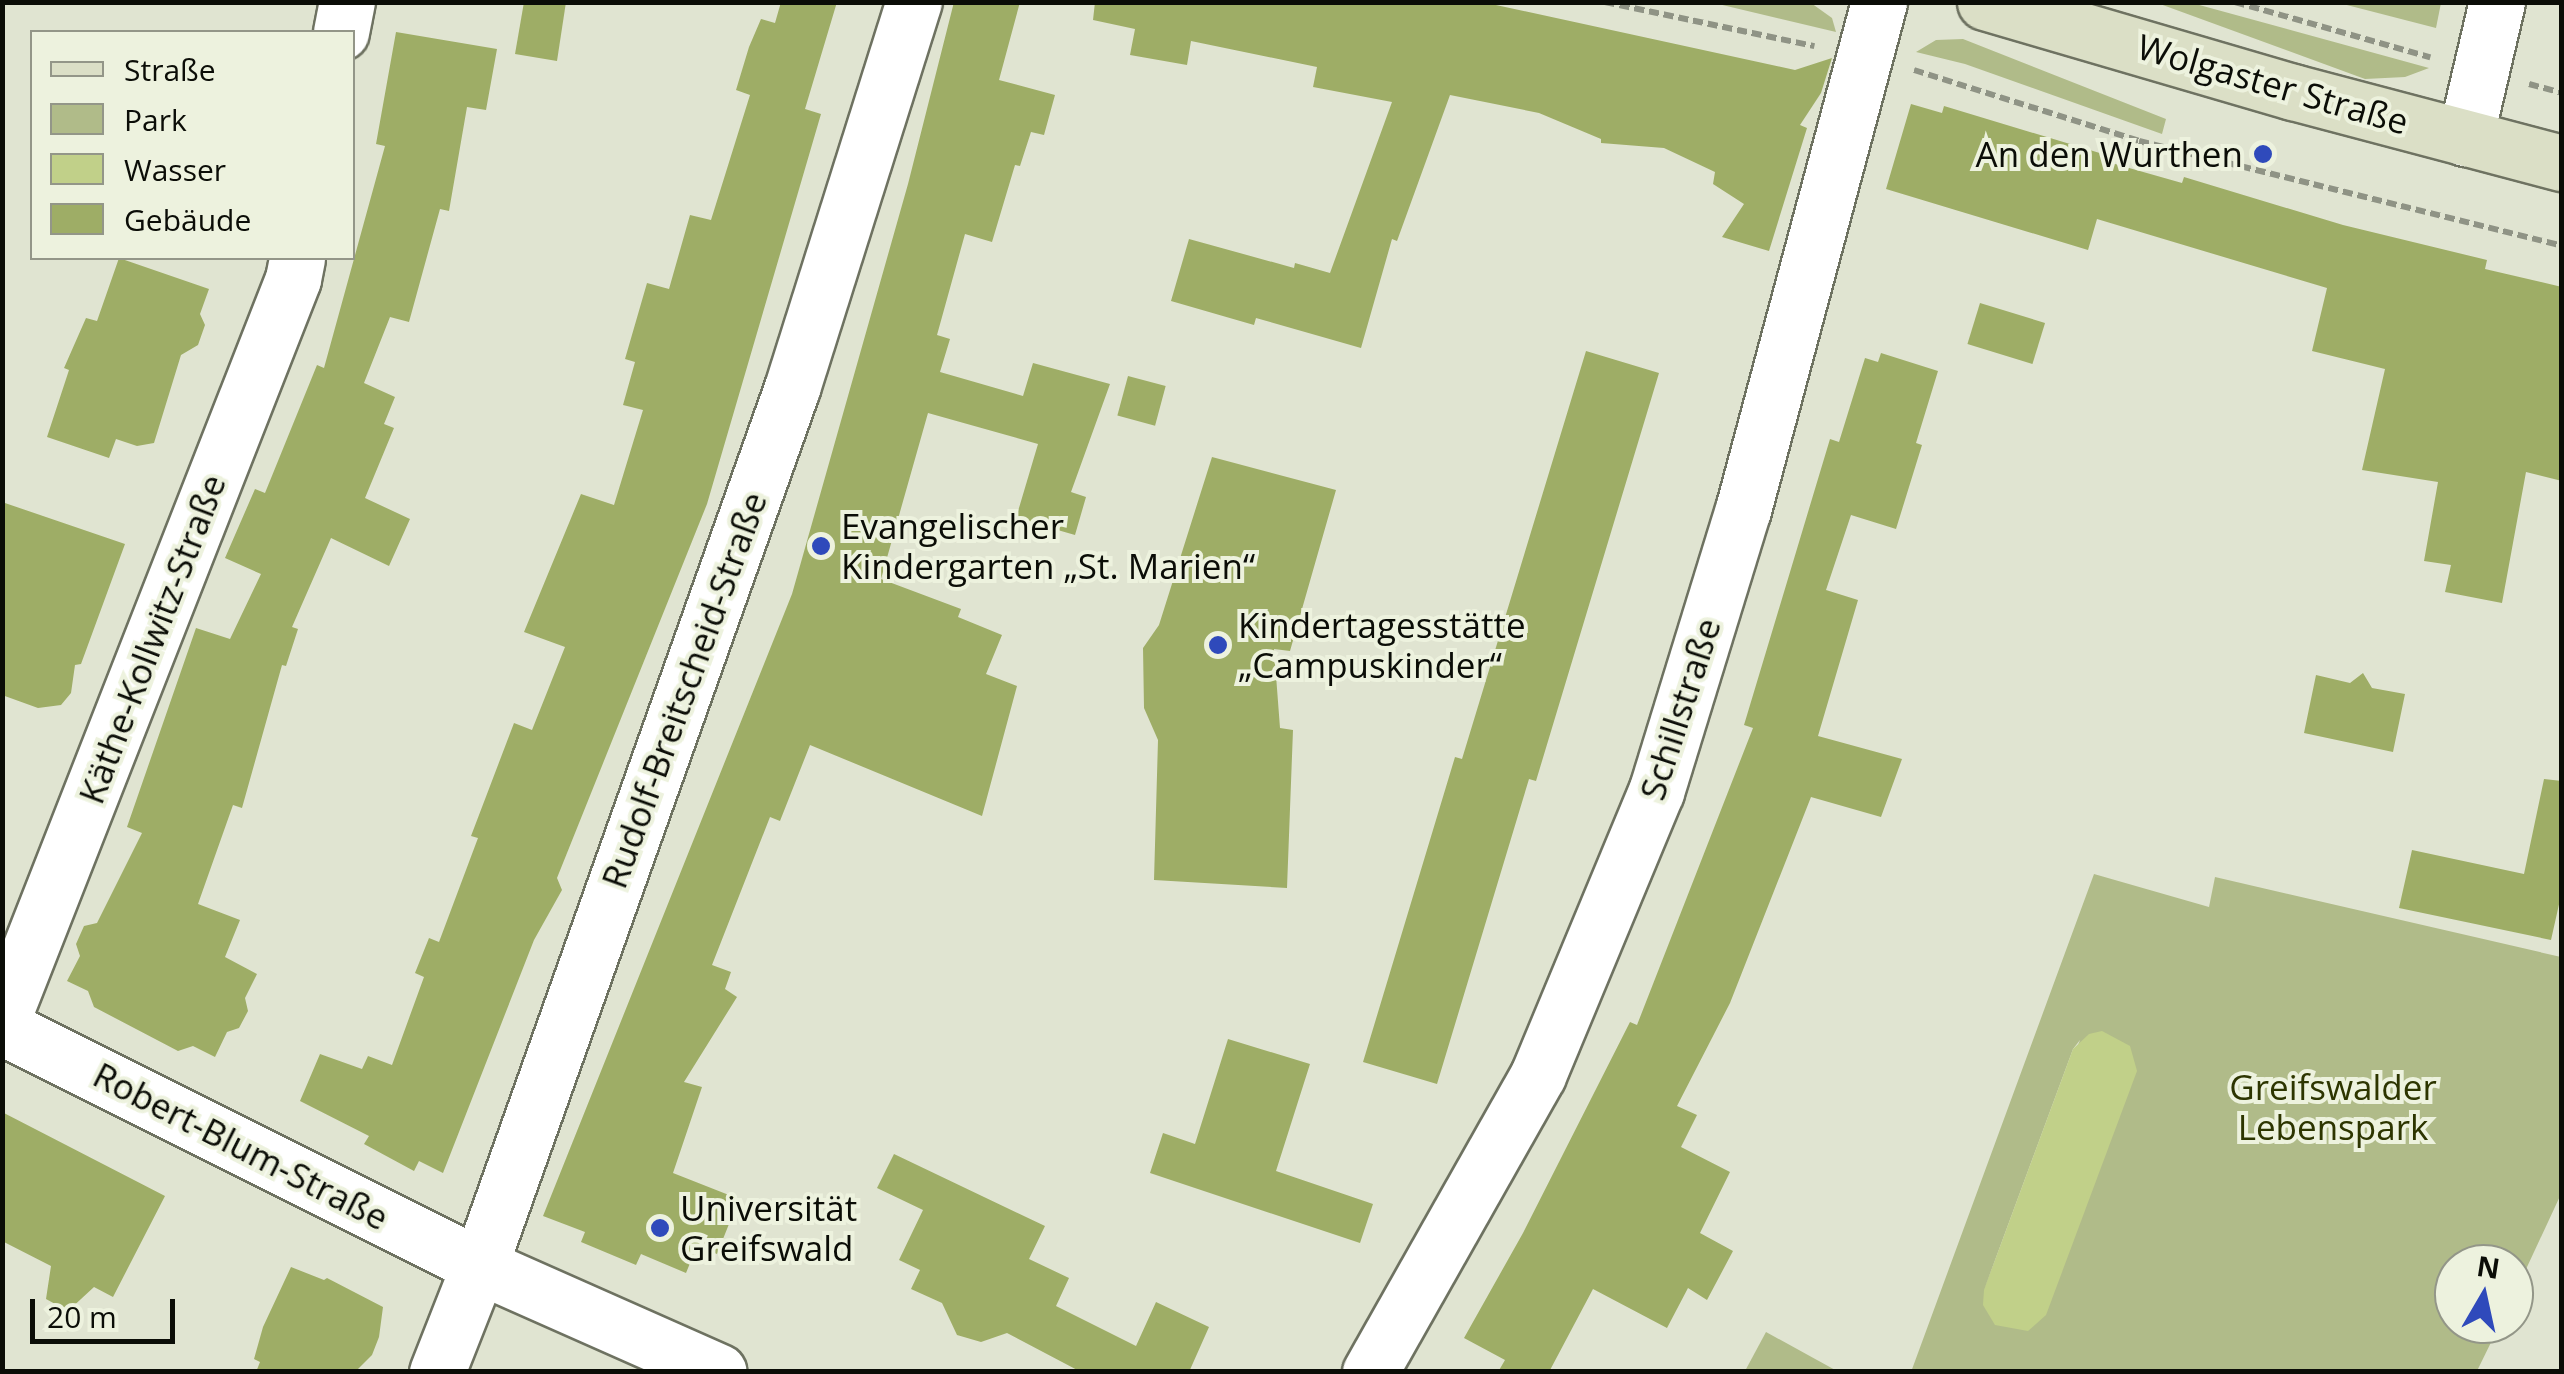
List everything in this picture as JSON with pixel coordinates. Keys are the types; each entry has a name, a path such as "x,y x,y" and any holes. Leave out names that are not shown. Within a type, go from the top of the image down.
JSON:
{"main road":[{"name":"Wolgaster Straße","path":"1985,2 2562,163"}],"street":[{"path":"341,30 347,2"},
{"name":"Rudolf-Breitscheid-Straße","path":"437,1372 480,1266 792,388 914,2"},
{"name":"Schillstraße","path":"1370,1372 1538,1075 1656,792 1743,510 1879,2"},
{"path":"2464,138 2497,2"},
{"name":"Käthe-Kollwitz-Straße","path":"2,1024 293,279 297,260"},
{"name":"Robert-Blum-Straße","path":"2,1024 480,1266 719,1372"}],"path":[{"path":"1605,2 1862,56 2139,140 2562,246"},
{"path":"2234,2 2562,93"}],"green space":[{"path":"2192,2 2429,68 2405,77 2365,79 2160,4"},
{"path":"1714,3 1811,3 1832,18 1836,32"},
{"path":"2339,3 2441,3 2436,28"},
{"path":"1963,39 2166,119 2162,134 1965,64 1916,52 1936,40"},
{"name":"Greifswalder Lebenspark","path":"2094,874 2209,907 2215,877 2561,957 2561,1194 2534,1252 2534,1244 2434,1244 2434,1344 2490,1344 2477,1371 1911,1372","holes":["2080,1040 1984,1290 2073,1049"]},
{"path":"1766,1332 1837,1371 1745,1371"}],"water":[{"path":"2102,1031 2130,1046 2137,1071 2046,1315 2028,1331 1995,1325 1983,1305 1984,1290 2073,1049 2089,1034"}],"building":[{"path":"524,2 566,2 557,61 515,54"},
{"path":"781,2 837,2 805,109 821,114 707,504 557,878 562,890 534,940 443,1173 419,1161 414,1171 364,1144 369,1136 300,1101 320,1054 362,1069 368,1056 392,1065 424,977 415,973 429,938 439,942 478,838 471,836 514,723 532,730 565,647 524,632 581,494 614,505 643,410 623,405 635,362 625,359 647,283 669,289 690,215 711,220 750,95 736,90 749,47 761,19 775,23"},
{"path":"954,2 1020,2 999,80 1055,95 1044,135 1031,132 1020,166 1015,165 992,242 965,234 937,335 950,339 940,372 1023,396 1033,363 1110,384 1071,492 1086,497 1075,535 1016,518 1038,444 928,413 881,579 961,609 958,617 1002,635 986,674 1017,686 982,816 810,745 780,821 770,817 712,965 731,972 725,989 737,997 684,1082 702,1087 673,1173 739,1199 717,1254 697,1246 686,1273 641,1254 636,1265 581,1242 585,1232 543,1216 792,594 908,184"},
{"path":"1095,2 1482,2 1795,70 1832,58 1821,93 1800,125 1807,128 1769,251 1722,237 1744,204 1713,184 1715,172 1664,148 1601,143 1601,139 1539,113 1450,95 1397,241 1392,239 1361,348 1256,318 1254,325 1171,301 1189,239 1294,268 1295,263 1330,273 1392,102 1313,87 1317,67 1191,41 1187,65 1130,55 1135,29 1093,20"},
{"path":"396,32 497,49 486,110 467,107 449,211 440,209 409,322 390,317 364,383 395,397 384,424 394,428 365,498 410,519 389,566 331,538 292,627 298,629 286,666 282,665 242,808 233,805 198,904 240,920 225,957 257,974 245,998 248,1011 239,1028 227,1032 215,1057 193,1046 178,1051 94,1007 88,991 67,981 80,956 76,944 84,926 97,923 142,833 127,827 196,628 230,639 261,574 225,558 255,489 265,493 317,365 324,368 385,146 376,144"},
{"path":"1911,104 1942,113 1944,106 2103,154 2101,160 2182,183 2184,177 2343,225 2487,260 2485,269 2562,287 2562,481 2526,472 2502,603 2445,592 2451,565 2424,561 2438,482 2362,470 2385,369 2312,351 2327,288 2097,219 2088,250 1886,189"},
{"path":"118,260 209,289 200,314 205,325 198,345 181,355 154,443 137,446 116,439 109,458 47,437 69,370 64,368 86,318 97,321"},
{"path":"1980,303 2045,323 2032,364 1967,344"},
{"path":"1586,351 1659,373 1536,781 1529,779 1437,1084 1363,1062 1455,757 1462,759"},
{"path":"1881,353 1938,371 1916,443 1922,445 1896,529 1851,515 1826,590 1858,600 1818,736 1902,759 1881,817 1811,797 1730,1003 1677,1106 1697,1115 1681,1147 1730,1172 1700,1233 1733,1251 1707,1300 1688,1288 1667,1328 1593,1289 1549,1372 1498,1372 1505,1360 1464,1338 1523,1233 1630,1022 1637,1025 1753,728 1744,725 1830,439 1839,442 1865,358 1878,362"},
{"path":"1128,376 1166,386 1155,426 1117,416"},
{"path":"1212,457 1336,490 1290,651 1274,649 1280,728 1293,730 1287,888 1154,880 1158,740 1144,708 1143,648 1159,625"},
{"path":"2,502 125,544 81,664 75,665 71,693 61,705 38,708 2,695"},
{"path":"2363,673 2372,688 2405,694 2393,752 2304,733 2316,675 2350,683"},
{"path":"2544,779 2562,781 2562,891 2551,940 2399,908 2412,850 2524,874"},
{"path":"1228,1039 1310,1064 1276,1171 1373,1204 1360,1243 1150,1173 1163,1133 1195,1144"},
{"path":"2,1112 165,1196 113,1297 94,1287 68,1311 46,1299 51,1266 2,1241"},
{"path":"894,1154 1045,1226 1029,1259 1069,1278 1056,1306 1136,1346 1156,1302 1209,1327 1189,1372 1081,1372 1007,1333 981,1342 957,1335 942,1303 911,1289 920,1270 899,1260 923,1210 877,1188"},
{"path":"291,1267 327,1278 383,1307 372,1355 355,1372 256,1372 260,1362 254,1359 263,1327"}],"place":[{"name":"An den Wurthen","path":"2263,154"},
{"name":"Evangelischer Kindergarten „St. Marien“","path":"821,546"},
{"name":"Kindertagesstätte „Campuskinder“","path":"1218,645"},
{"name":"Universität Greifswald","path":"660,1228"}]}
